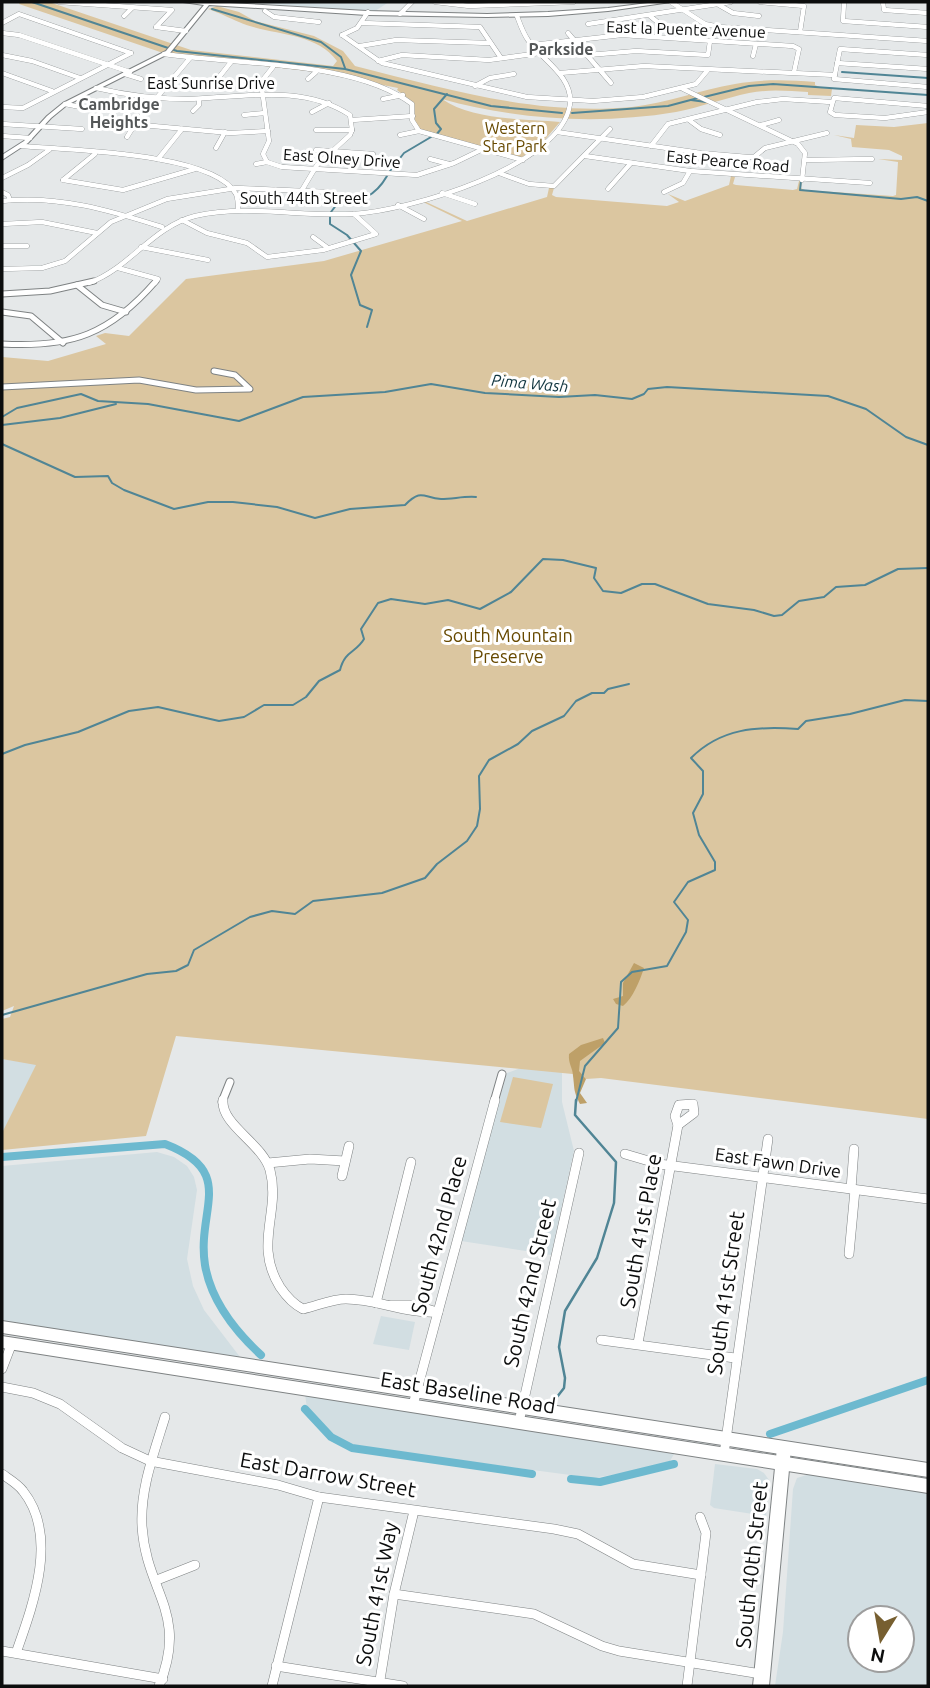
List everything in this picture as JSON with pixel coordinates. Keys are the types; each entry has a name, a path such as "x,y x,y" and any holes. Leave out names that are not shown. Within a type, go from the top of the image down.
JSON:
{"main road":[{"path":"186,2 400,14 517,16 669,2"},
{"path":"2,158 21,146 65,104 168,51 209,2"},
{"name":"East Baseline Road","path":"8,1336 784,1456 928,1486"},
{"name":"East Baseline Road","path":"784,1456 928,1470"},
{"name":"South 40th Street","path":"762,1680 784,1456"}],"street":[{"path":"59,2 172,10 156,27 186,32"},
{"path":"400,14 412,2"},
{"path":"435,2 469,6 574,2"},
{"path":"669,2 710,26 928,41"},
{"path":"588,24 731,2"},
{"path":"760,2 804,6 800,32"},
{"path":"844,2 843,21 928,27"},
{"path":"883,2 884,10 928,13"},
{"path":"718,5 733,13 759,16"},
{"path":"124,16 132,8"},
{"path":"295,19 303,8"},
{"path":"265,11 274,17 319,22"},
{"path":"368,12 355,30 342,35 377,61 527,97 569,100 629,98 683,89 702,80 707,71"},
{"path":"2,23 19,14 131,53 23,108 2,107"},
{"name":"South 44th Street","path":"2,294 37,293 77,285 118,268 162,227 211,212 264,210 354,214 442,193 499,173 523,160 557,132 567,114 569,100 561,73 532,45 517,16"},
{"path":"650,16 664,29"},
{"path":"362,23 481,27 501,58"},
{"path":"2,33 19,35 141,79"},
{"path":"568,33 602,69 611,83"},
{"name":"East la Puente Avenue","path":"532,45 622,36 798,47 794,72"},
{"path":"360,46 396,40 489,43"},
{"path":"588,55 636,51 708,55 710,41"},
{"path":"753,56 755,44"},
{"path":"835,78 840,49 928,55"},
{"path":"168,51 190,58 316,72 361,81 403,95 412,104 413,123 419,131"},
{"path":"377,61 402,55 501,58 540,53"},
{"path":"2,55 32,61 80,78"},
{"path":"142,125 138,120 190,58"},
{"path":"216,81 231,62"},
{"path":"837,63 928,69"},
{"path":"256,164 267,162 263,154 269,141 262,79 273,67"},
{"path":"561,73 602,69 794,72 928,87"},
{"path":"308,79 316,72"},
{"path":"2,73 52,91"},
{"path":"438,77 446,73"},
{"path":"475,86 490,78 514,74"},
{"path":"2,82 14,78"},
{"path":"353,85 361,81"},
{"name":"East Sunrise Drive","path":"96,88 121,94 199,99 304,97 342,108 352,121"},
{"path":"683,89 794,141 805,152 802,180"},
{"path":"383,99 403,95"},
{"path":"193,111 199,105 199,99"},
{"path":"658,125 666,126 766,100 832,100 928,106"},
{"path":"832,100 831,114 885,118 928,112"},
{"path":"312,112 329,103"},
{"path":"65,104 96,110"},
{"path":"244,114 265,113"},
{"path":"302,190 314,170 350,135 352,121 413,116"},
{"path":"688,120 701,129 720,135"},
{"path":"761,125 779,120"},
{"path":"2,124 82,129"},
{"path":"127,137 132,129 142,125 225,132 268,131"},
{"path":"651,146 666,126"},
{"path":"158,159 181,129"},
{"path":"499,173 529,184 554,186 561,174 585,156 610,129"},
{"path":"316,130 352,130"},
{"path":"400,135 419,131 523,160"},
{"path":"216,148 225,132"},
{"path":"557,132 651,146 754,156 760,149 827,133"},
{"path":"2,136 30,138"},
{"path":"21,146 158,159 195,169 218,177 231,187 237,196 238,210"},
{"name":"East Olney Drive","path":"267,162 282,167 314,170 417,175 450,165 483,149"},
{"path":"2,178 28,165 49,150"},
{"path":"316,150 373,154"},
{"path":"95,154 62,180 123,190 195,169"},
{"name":"East Pearce Road","path":"585,156 690,171 870,183"},
{"path":"133,162 137,157"},
{"path":"430,159 450,165"},
{"path":"805,160 872,159"},
{"path":"608,189 631,163"},
{"path":"664,192 683,183 690,171"},
{"path":"2,269 38,268 72,257 97,233 124,215 146,205 182,196 231,187 330,192"},
{"path":"2,192 8,195 10,200"},
{"path":"442,193 475,204"},
{"path":"2,201 56,201 124,215 162,227"},
{"path":"398,205 424,219"},
{"path":"261,217 264,210"},
{"path":"182,220 204,232 245,240 255,245 267,257 328,248 376,234 354,214"},
{"path":"2,224 42,222 97,233"},
{"path":"313,237 328,248"},
{"path":"2,246 27,246"},
{"path":"141,247 208,260"},
{"path":"2,344 41,347 104,330 158,278 118,268"},
{"path":"77,285 103,306 125,312"},
{"path":"2,312 31,316 63,343"},
{"path":"2,387 139,380 203,391 250,389 246,381 223,371 214,371"},
{"name":"South 42nd Place","path":"415,1398 502,1074"},
{"path":"230,1082 222,1097 223,1113 257,1144 268,1163 271,1182 265,1246 268,1267 276,1284 294,1305 303,1309 334,1300 390,1305 425,1314 438,1312"},
{"name":"South 41st Place","path":"638,1343 678,1125"},
{"name":"South 41st Street","path":"725,1447 735,1359 768,1139"},
{"path":"342,1176 349,1146"},
{"path":"849,1254 854,1149"},
{"name":"South 42nd Street","path":"521,1414 579,1153"},
{"name":"East Fawn Drive","path":"625,1154 638,1160 671,1165 928,1199"},
{"path":"268,1163 310,1159 345,1161"},
{"path":"376,1303 411,1162"},
{"path":"2,1369 8,1336"},
{"path":"600,1340 638,1343 735,1359"},
{"name":"East Darrow Street","path":"2,1387 33,1393 60,1404 122,1448 150,1461 278,1485 320,1497 554,1528 578,1534 633,1564 701,1575"},
{"path":"2,1651 161,1682 173,1640 169,1610 146,1555 142,1528 143,1490 165,1417"},
{"path":"2,1474 24,1492 36,1514 41,1559 33,1609 16,1653"},
{"path":"272,1686 320,1497"},
{"name":"South 41st Way","path":"379,1684 394,1594 414,1510"},
{"path":"687,1686 706,1533 701,1517"},
{"path":"157,1580 195,1565"},
{"path":"394,1594 534,1614 602,1646 690,1662 762,1680"},
{"path":"276,1667 404,1686"}],"shaded area":[{"path":"239,2 389,2 375,11"},
{"path":"634,963 644,968 638,983 623,1006 616,1004 613,999 623,996 623,983"},
{"path":"603,1038 605,1043 580,1061 579,1071 586,1079 580,1093 587,1103 580,1104 569,1054 581,1045"},
{"path":"2,1059 38,1064 2,1137"},
{"path":"526,1066 562,1069 562,1102 574,1151 551,1255 461,1241 507,1073"},
{"path":"157,1152 174,1157 187,1166 194,1177 197,1190 187,1259 193,1286 204,1310 240,1357 2,1322 2,1166"},
{"path":"381,1316 415,1322 409,1350 373,1344"},
{"path":"305,1393 674,1454 670,1461 642,1470 593,1478 361,1447 350,1445 328,1431 307,1410"},
{"path":"715,1464 757,1469 764,1473 769,1480 766,1516 714,1508 710,1505"},
{"path":"813,1473 878,1487 928,1491 928,1686 775,1686 783,1632 793,1489 797,1478"}],"green space":[{"name":"Western Star Park","path":"49,2 191,50 333,66 337,61 317,44 251,26 208,9 217,6 239,12 255,21 314,36 343,51 355,66 492,99 561,108 632,107 735,84 775,80 815,82 815,85 822,88 928,96 832,89 831,96 808,95 808,92 764,91 676,112 588,119 499,112 442,99 454,106 483,115 560,122 542,143 521,158 421,130 415,123 414,103 397,90 398,88 316,72 169,55 19,4"},
{"name":"South Mountain Preserve","path":"928,123 928,1119 601,1078 586,1079 583,1075 176,1036 146,1136 2,1150 2,1133 36,1065 2,1059 2,1019 10,1017 14,1006 2,1011 2,357 48,361 106,344 96,336 105,333 129,336 186,279 324,261 462,221 421,201 467,221 547,197 549,188 554,188 552,195 556,197 667,206 679,202 668,194 685,201 729,185 731,176 735,177 733,184 736,185 793,190 797,189 799,181 802,181 801,188 804,190 893,196 896,195 898,162 878,159 902,160 902,156 889,150 852,147 851,139 834,135 854,138 856,125 894,127"},
{"path":"513,1077 553,1084 541,1128 500,1122"}],"waterway":[{"path":"32,2 177,51 345,69 446,95"},
{"path":"212,9 321,42 341,57 345,68"},
{"path":"842,72 928,78"},
{"path":"704,97 749,86 773,84 928,95"},
{"path":"436,135 441,129 436,123 434,109 446,95"},
{"path":"446,95 491,106 562,113"},
{"path":"572,113 668,106 698,98"},
{"path":"691,100 706,102"},
{"path":"390,171 404,153 431,137"},
{"path":"331,212 337,204 353,202 372,194 387,176"},
{"path":"801,181 800,190 901,199 917,197 928,201"},
{"path":"330,217 330,224 347,235 361,251 351,275 360,305 372,310 367,327"},
{"name":"Pima Wash","path":"2,417 17,408 81,394 98,401 148,404 239,421 303,397 385,392 431,384 485,393 559,397 595,395 632,399 644,394 648,389 667,387 828,396 866,409 906,437 928,445"},
{"name":"Pima Wash","path":"2,425 60,418 116,404"},
{"path":"2,444 75,477 108,476 112,483 124,490 174,509 208,502 233,502 277,507 315,518 350,509 405,505 419,495 441,499 476,497"},
{"path":"2,754 25,745 78,732 129,711 158,707 219,721 244,717 264,705 293,705 306,697 319,681 340,670 348,655 364,639 361,629 378,603 391,599 425,604 448,600 480,609 511,592 543,559 563,560 596,568 594,578 603,591 621,593 642,584 655,584 708,604 754,610 774,616 782,615 799,601 824,597 836,587 865,585 898,569 928,568"},
{"path":"2,1015 147,974 176,971 188,965 194,950 250,917 272,911 295,914 313,901 382,893 425,878 437,864 467,841 477,826 480,809 479,776 489,760 518,744 532,731 564,716 576,701 592,693 604,693 608,689 629,684"},
{"path":"576,1102 585,1066 618,1028 621,982 632,972 667,966 686,932 688,920 674,902 688,882 715,870 715,862 699,835 693,813 703,794 703,771 691,758 715,740 740,731 798,729 806,721 850,714 905,700 928,701"},
{"path":"557,1397 564,1388 565,1378 559,1347 565,1311 597,1258 614,1203 616,1162 575,1115 576,1100"},
{"path":"2,1157 165,1144 187,1155 201,1167 207,1180 209,1194 204,1245 208,1278 226,1315 261,1355"},
{"path":"770,1434 928,1380"},
{"path":"305,1409 331,1437 352,1448 532,1474"},
{"path":"571,1479 600,1482 674,1464"}],"district":[{"name":"Parkside","path":"561,49"},
{"name":"Cambridge Heights","path":"119,113"}]}
